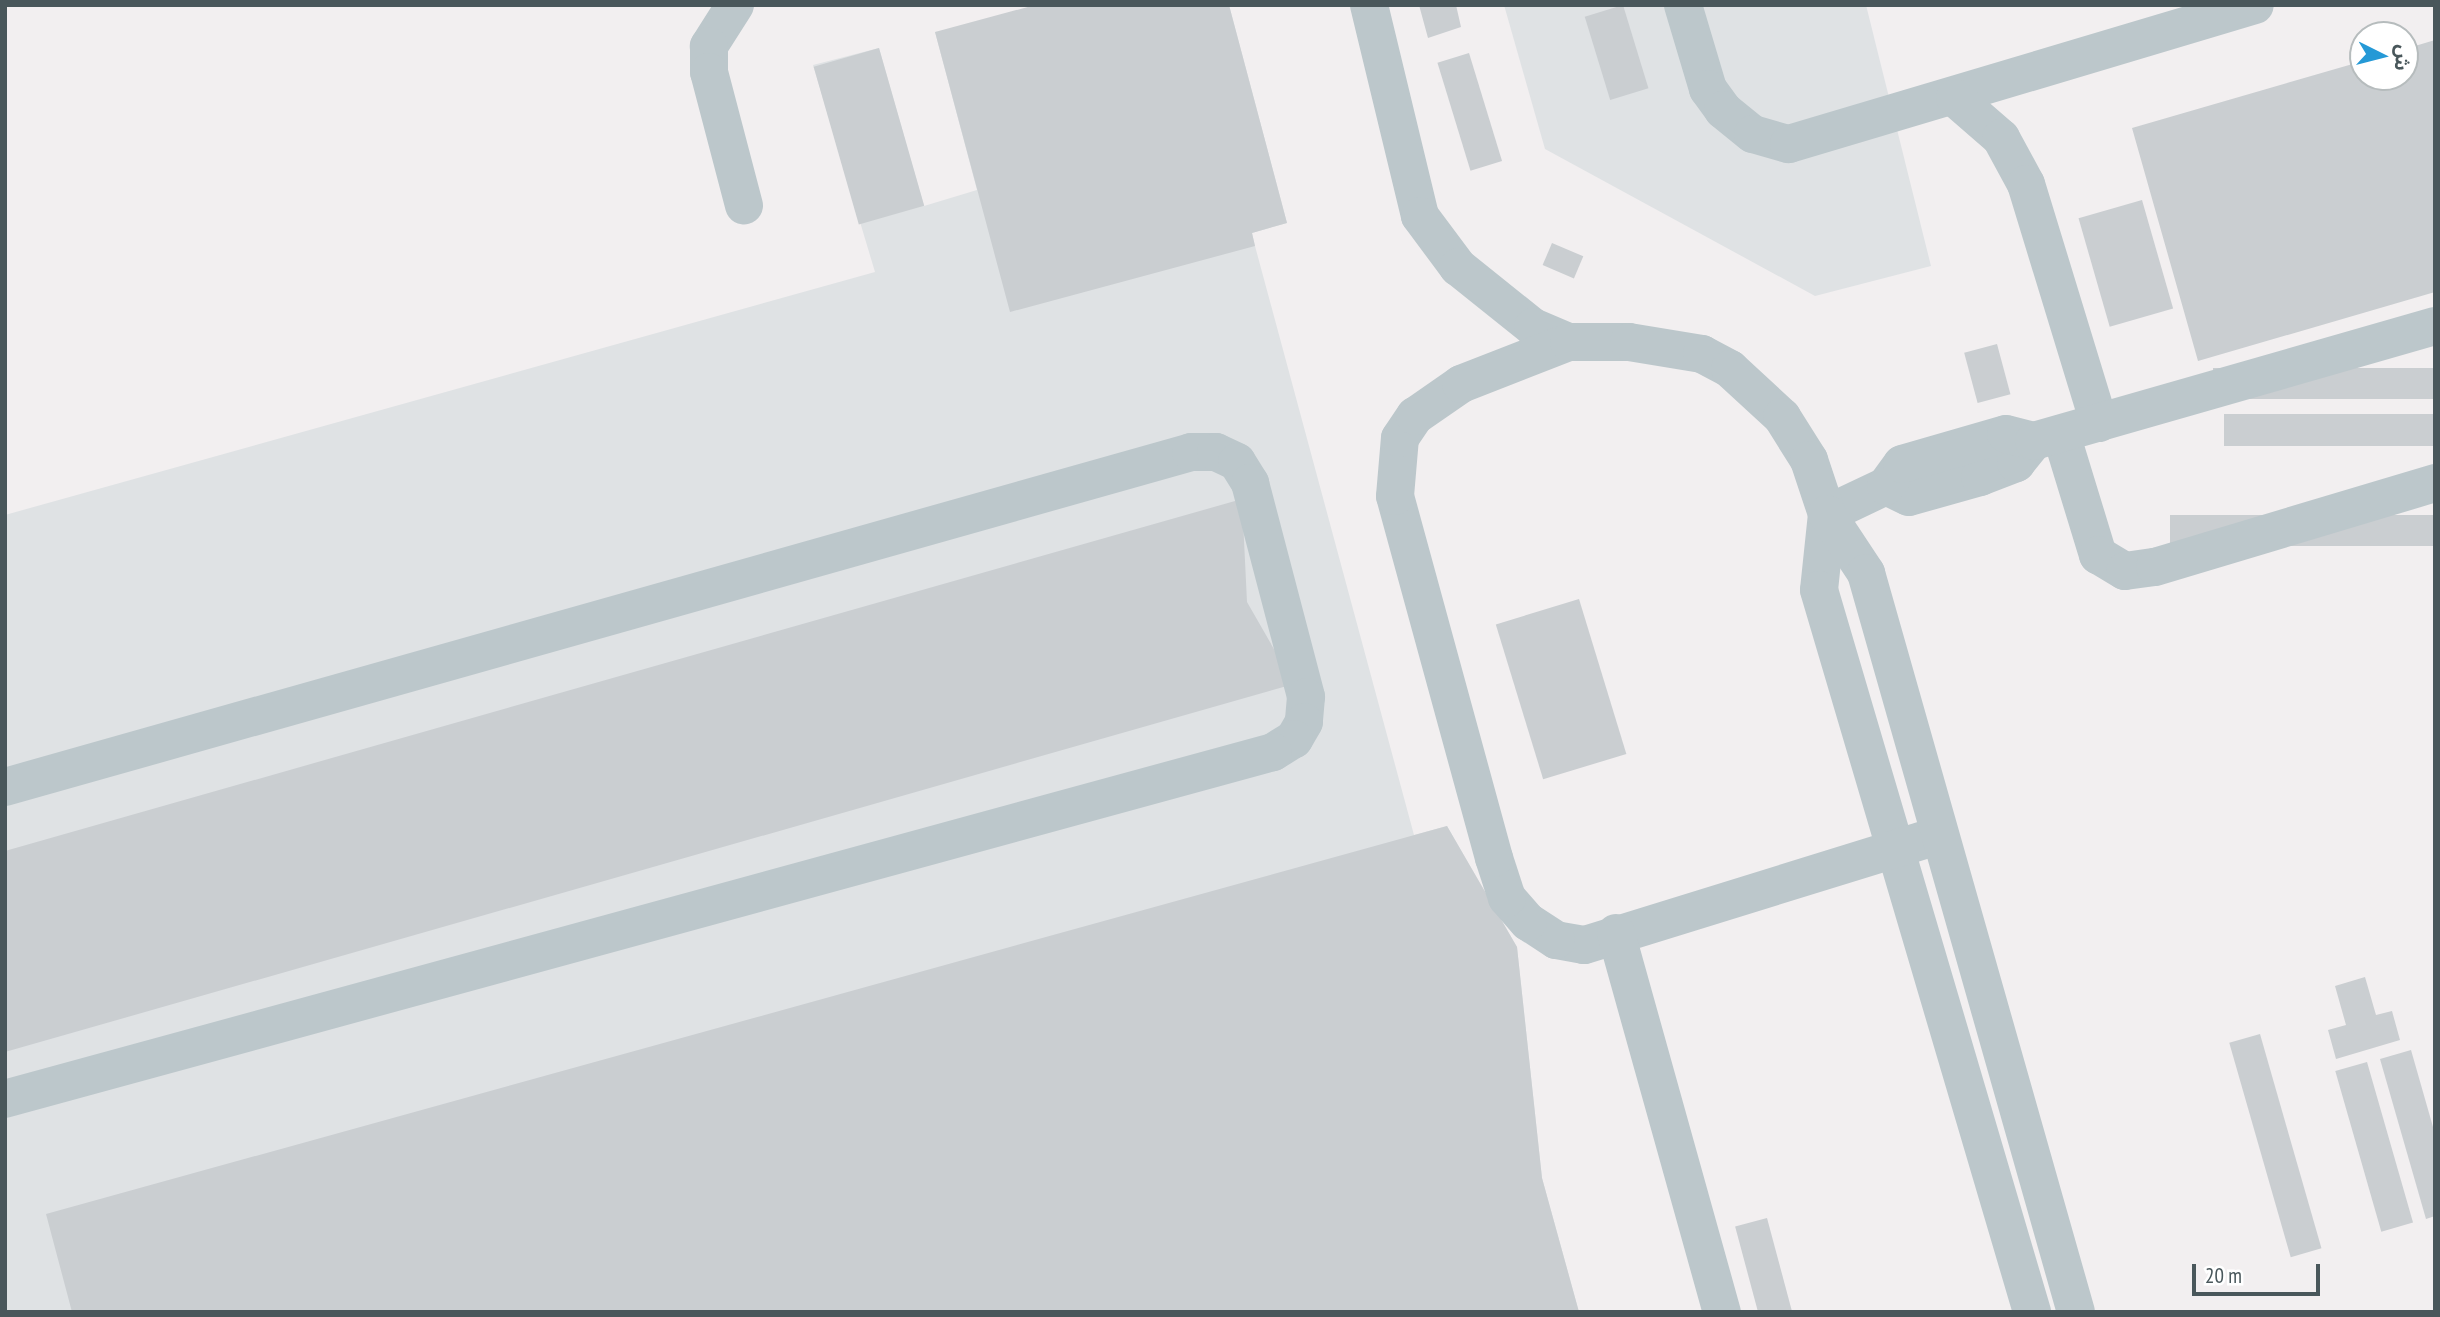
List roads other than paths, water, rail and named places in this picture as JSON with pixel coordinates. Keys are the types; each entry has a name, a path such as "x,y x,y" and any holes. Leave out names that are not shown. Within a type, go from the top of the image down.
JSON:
{"lane":[{"path":"735,5 709,46 709,72 744,205"},
{"path":"1370,5 1420,216 1458,267 1533,327 1569,342 1671,345 1730,369 1783,417 1809,460 1827,514 1866,573 1937,836 2076,1312"},
{"path":"1683,5 1708,89 1738,125 1771,141 1789,144 1955,98 2255,5"},
{"path":"1955,98 2001,138 2026,184 2099,423"},
{"path":"1827,514 1886,486 1909,497 1980,477 2016,463 2048,437 2435,326"},
{"path":"1569,342 1461,384 1415,416 1401,438 1395,496 1507,898 1556,940 1584,945 1937,836"},
{"path":"2048,437 2098,555 2125,570 2147,569 2435,483"},
{"path":"5,787 1191,452 1216,452 1237,462 1250,482 1306,697 1304,722 1294,738 1273,752 5,1099"},
{"path":"1827,514 1819,590 2032,1312"},
{"path":"1616,933 1722,1312"}]}
